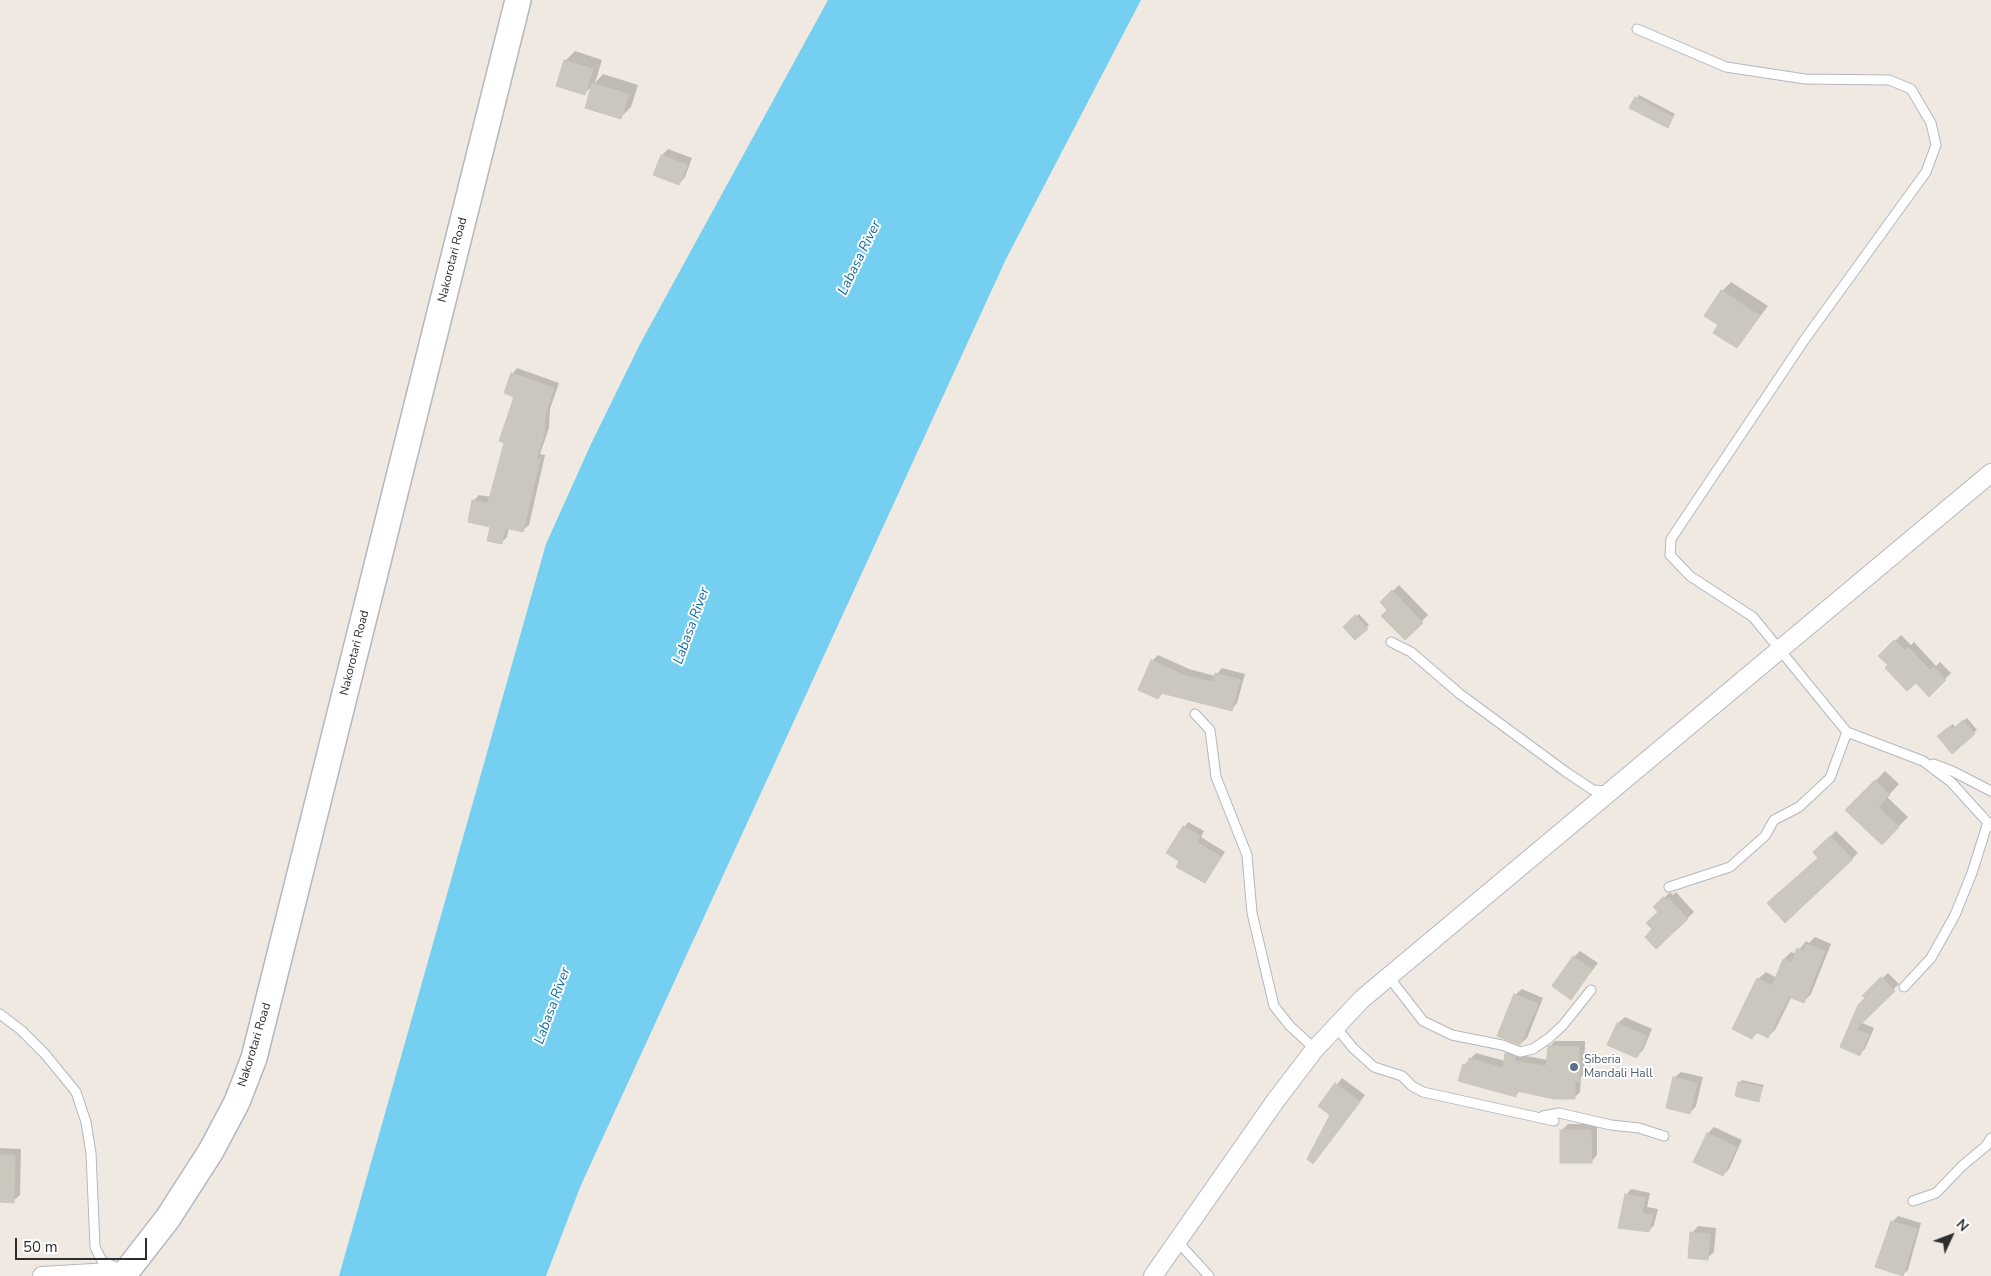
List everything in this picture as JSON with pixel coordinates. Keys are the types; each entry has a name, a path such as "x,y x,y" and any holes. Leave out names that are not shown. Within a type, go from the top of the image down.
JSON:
{"street":[{"name":"Nakorotari Road","path":"125,1274 168,1218 211,1151 237,1102 254,1058 518,0"},
{"path":"1153,1276 1276,1100 1314,1049 1335,1026 1388,976 1991,473"},
{"path":"42,1276 125,1274"}],"lane":[{"path":"1637,29 1726,67 1805,79 1890,80 1912,89 1931,123 1936,145 1926,172 1805,339 1670,539 1670,556 1690,576 1753,617 1778,650 1848,732 1952,771 1991,790"},
{"path":"1391,642 1411,652 1460,694 1566,772 1593,790 1610,792"},
{"path":"1195,714 1210,730 1216,777 1247,855 1252,913 1274,1006 1290,1026 1314,1049"},
{"path":"1669,887 1730,867 1765,836 1774,820 1799,807 1830,778 1842,752 1848,732"},
{"path":"1904,987 1931,958 1955,914 1989,824 1951,782 1923,760"},
{"path":"1388,976 1423,1021 1452,1035 1502,1045 1520,1052 1533,1049 1549,1038 1563,1025 1591,990"},
{"path":"0,1014 21,1030 45,1054 76,1092 86,1122 91,1153 94,1246 102,1261 125,1274"},
{"path":"1335,1026 1353,1048 1374,1068 1402,1076 1412,1086 1423,1092 1541,1116 1554,1121"},
{"path":"1541,1116 1559,1113 1611,1126 1639,1128 1664,1136"},
{"path":"1913,1201 1936,1193 1962,1166 1986,1146 1991,1138"},
{"path":"1177,1241 1209,1276"}],"water":[{"name":"Labasa River","path":"828,0 1141,0 1006,259 581,1185 546,1276 339,1276 546,544 591,444 640,344"}],"building":[{"path":"564,60 593,69 585,95 556,86"},
{"path":"592,83 629,94 621,119 585,108"},
{"path":"1635,97 1673,117 1668,128 1629,108"},
{"path":"661,155 687,165 679,185 653,175"},
{"path":"1721,290 1760,316 1737,348 1713,333 1718,325 1704,316"},
{"path":"511,373 554,388 545,415 544,435 536,459 540,460 523,532 505,528 502,544 487,541 490,527 468,522 472,500 488,503 504,443 499,441 514,397 504,393"},
{"path":"1392,590 1423,623 1405,640 1381,616 1387,610 1380,602"},
{"path":"1355,615 1368,629 1355,640 1343,627"},
{"path":"1894,640 1905,650 1908,647 1930,670 1934,667 1946,680 1929,697 1916,683 1907,691 1885,668 1888,665 1878,656"},
{"path":"1151,660 1183,675 1213,682 1215,673 1240,680 1232,711 1161,693 1158,699 1138,690"},
{"path":"1963,720 1975,734 1952,754 1937,736 1950,726 1953,729"},
{"path":"1875,780 1890,795 1878,807 1899,827 1882,845 1845,810"},
{"path":"1183,826 1200,836 1197,842 1221,857 1205,883 1176,867 1179,861 1166,853"},
{"path":"1830,836 1853,859 1785,923 1767,903 1818,858 1813,852"},
{"path":"1663,897 1666,900 1668,898 1688,919 1656,949 1645,937 1652,929 1646,923 1658,912 1653,907"},
{"path":"1806,944 1825,951 1804,1003 1789,997 1768,1038 1756,1032 1752,1039 1732,1029 1757,978 1772,986 1783,959 1792,962 1797,948 1804,951"},
{"path":"1573,956 1592,970 1571,1000 1552,986"},
{"path":"1881,977 1895,991 1856,1029 1869,1034 1860,1056 1840,1047 1858,1005 1865,998 1862,996"},
{"path":"1514,994 1538,1004 1520,1045 1497,1036"},
{"path":"1617,1023 1647,1036 1637,1058 1607,1045"},
{"path":"1548,1046 1579,1047 1579,1082 1575,1081 1575,1099 1554,1099 1517,1091 1516,1097 1458,1081 1463,1064 1467,1066 1469,1058 1503,1068 1505,1053 1516,1057 1514,1061 1546,1066"},
{"path":"1673,1077 1697,1083 1690,1114 1666,1108"},
{"path":"1738,1082 1762,1087 1759,1102 1735,1096"},
{"path":"1335,1083 1360,1102 1313,1164 1307,1159 1330,1115 1318,1106"},
{"path":"1560,1130 1591,1130 1592,1163 1560,1163"},
{"path":"1707,1133 1737,1147 1723,1176 1693,1162"},
{"path":"0,1155 15,1155 14,1203 0,1202"},
{"path":"1625,1194 1645,1198 1642,1213 1653,1215 1649,1232 1618,1228"},
{"path":"1891,1221 1917,1229 1903,1276 1875,1267"},
{"path":"1690,1232 1710,1234 1708,1260 1688,1258"}],"place":[{"name":"Siberia Mandali Hall","path":"1574,1067"}]}
